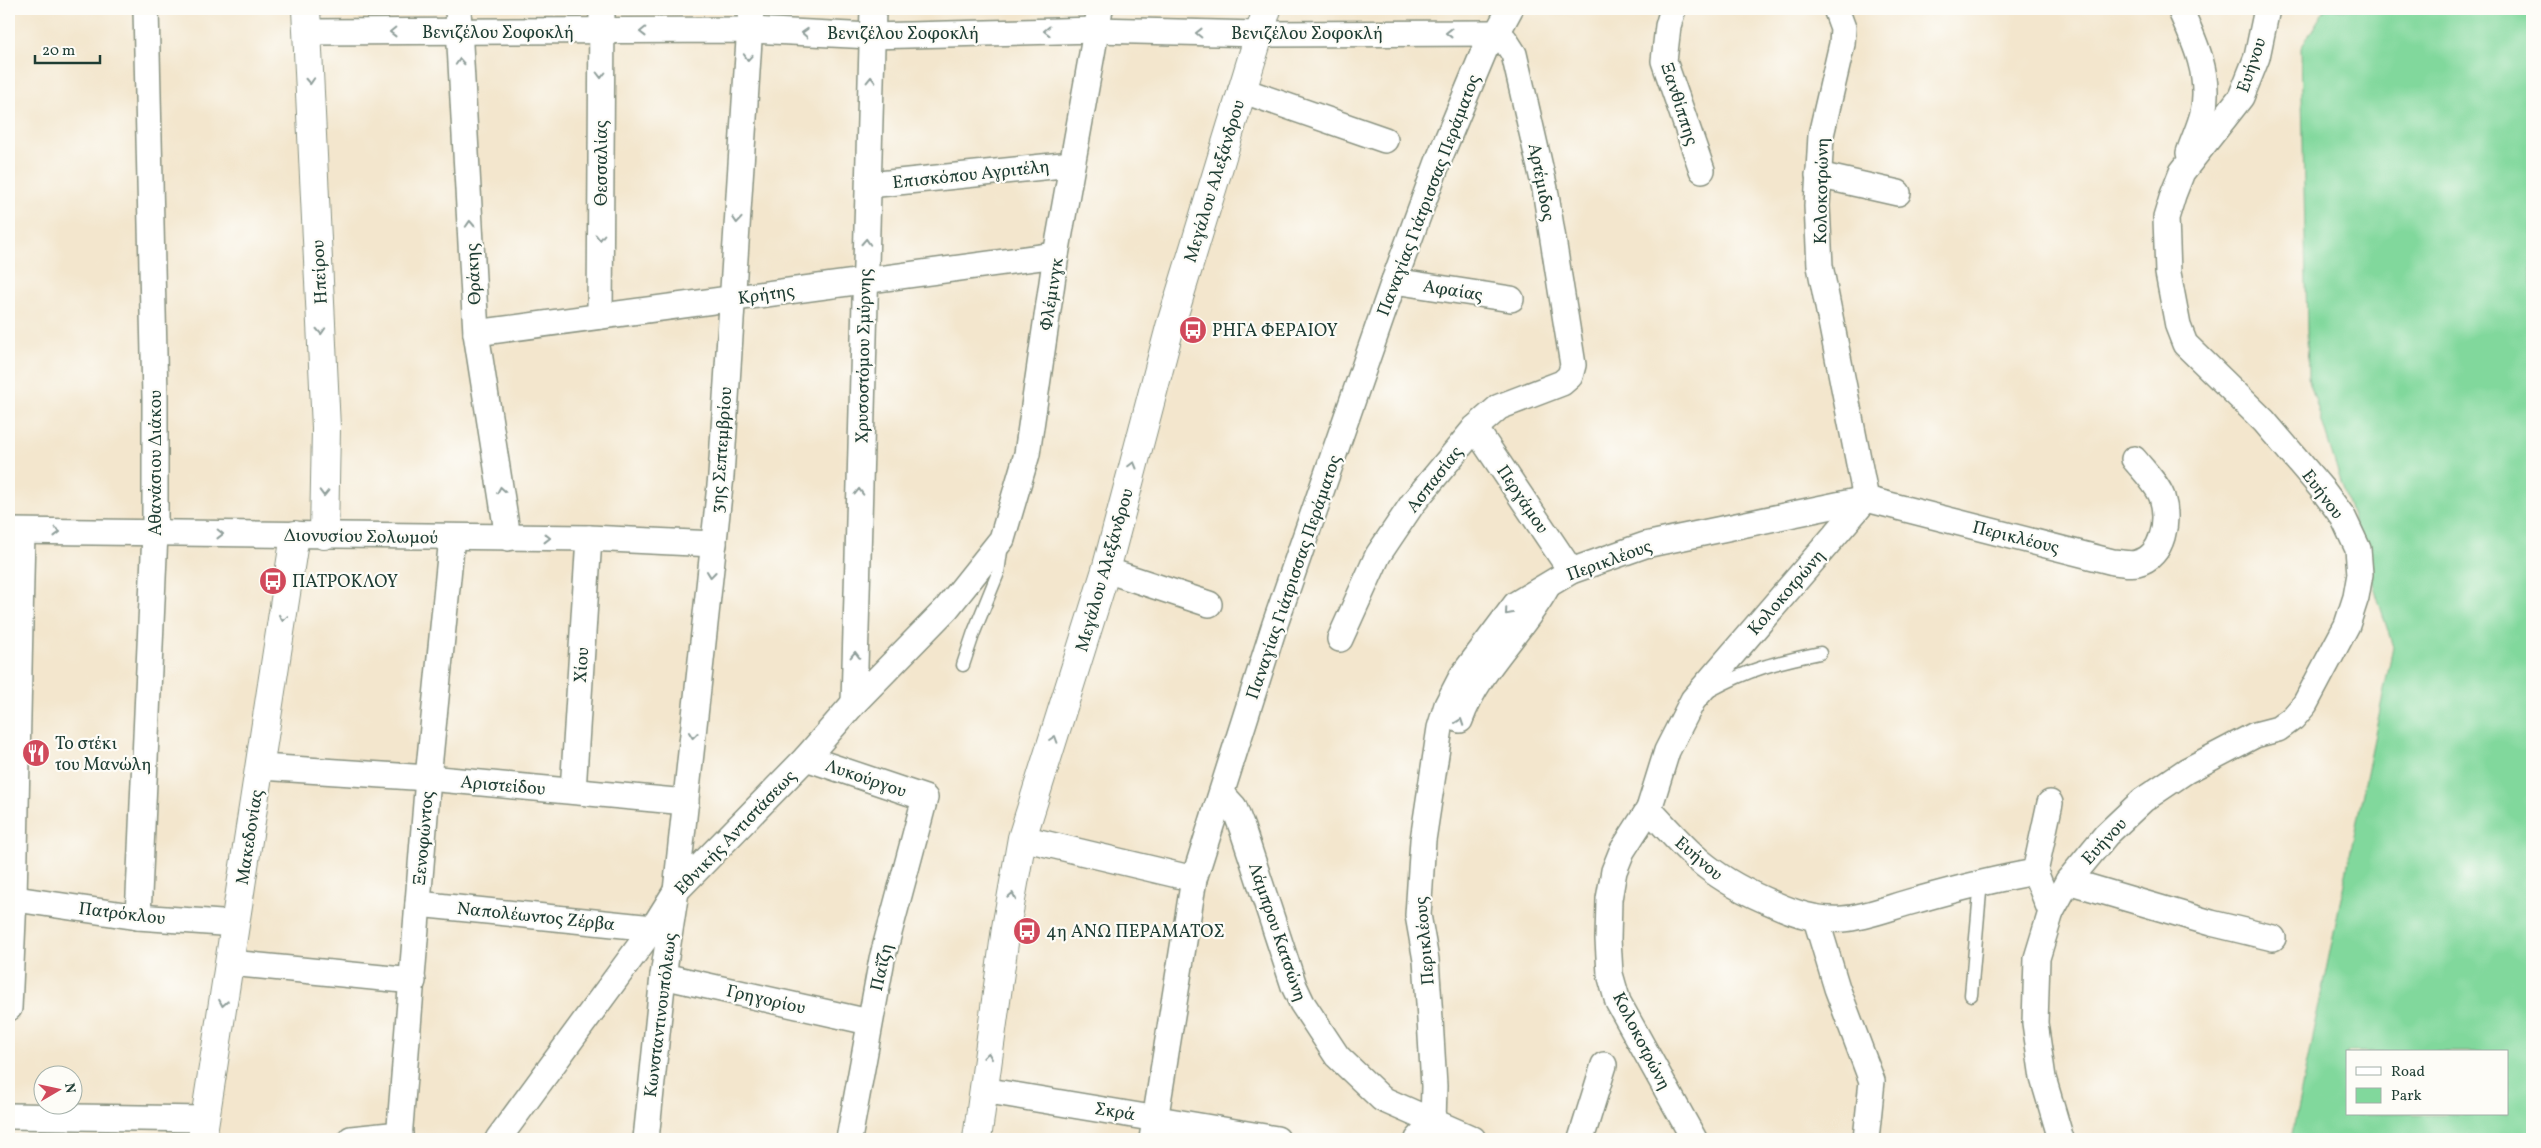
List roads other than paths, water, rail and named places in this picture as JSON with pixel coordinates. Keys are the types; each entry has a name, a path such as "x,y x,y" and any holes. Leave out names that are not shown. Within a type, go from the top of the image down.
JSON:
{"street":[{"name":"Αθανάσιου Διάκου","path":"138,917 155,533 154,378 146,9"},
{"name":"Χρυσοστόμου Σμύρνης","path":"854,704 864,281 869,185 873,9"},
{"name":"Μεγάλου Αλεξάνδρου","path":"976,1139 1006,928 1022,838 1106,570 1170,327 1267,9"},
{"path":"1497,33 1510,9"},
{"name":"Ξανθίππης","path":"1673,9 1668,26 1664,61 1702,170"},
{"name":"Κολοκοτρώνη","path":"1694,1139 1618,1002 1610,974 1609,899 1614,872 1622,851 1649,809 1667,751 1693,700 1866,499 1820,266 1818,175 1821,135 1842,44 1843,28 1836,9"},
{"path":"2180,9 2200,56 2206,85 2203,113 2182,172"},
{"name":"Ευήνου","path":"2061,1139 2043,1078 2035,1023 2037,958 2050,912 2068,881 2106,835 2163,785 2254,735 2278,729 2293,718 2305,704 2347,625 2356,597 2360,574 2358,549 2343,517 2322,489 2264,421 2185,344 2178,326 2168,273 2166,218 2182,172 2241,97 2257,57 2267,9"},
{"name":"Βενιζέλου Σοφοκλή","path":"307,21 750,19 871,36 1098,20 1258,34 1497,33"},
{"name":"3ης Σεπτεμβρίου","path":"676,890 721,476 750,19"},
{"name":"Θράκης","path":"458,20 476,333 508,538"},
{"name":"Θεσσαλίας","path":"600,316 602,20"},
{"name":"Φλέμινγκ","path":"979,570 1002,538 1027,454 1056,255 1098,20"},
{"name":"Ηπείρου","path":"307,21 326,428 324,535"},
{"name":"Παναγίας Γιάτρισσας Περάματος","path":"1154,1128 1194,879 1275,624 1394,281 1439,159 1485,49 1497,33"},
{"name":"Αρτέμιδος","path":"1497,33 1506,40 1514,54 1544,189 1573,365"},
{"path":"1241,90 1384,140"},
{"name":"Επισκόπου Αγριτέλη","path":"869,185 1072,164"},
{"path":"1818,175 1898,192"},
{"name":"Κρήτης","path":"476,333 1056,255"},
{"name":"Αφαίας","path":"1394,281 1511,298"},
{"name":"Ασπασίας","path":"1340,640 1378,555 1412,503 1475,428 1499,407 1562,383 1570,376 1573,365"},
{"name":"Περγάμου","path":"1475,428 1571,571"},
{"name":"Περικλέους","path":"1425,1131 1434,1086 1426,960 1418,915 1419,878 1427,804 1440,728 1447,705 1462,676 1504,617 1516,604 1571,571 1645,545 1866,499 2114,562 2137,563 2150,556 2162,538 2166,514 2161,495 2134,459"},
{"name":"Διονυσίου Σολωμού","path":"15,531 589,538 714,544"},
{"path":"9,1008 15,531"},
{"name":"Μακεδονίας","path":"204,1129 261,768 295,535"},
{"name":"Ξενοφώντος","path":"399,1137 428,778 452,537"},
{"name":"Χίου","path":"573,792 589,538"},
{"name":"Εθνικής Αντιστάσεως","path":"498,1139 653,928 676,890 806,758 854,704 947,608 979,570"},
{"path":"1106,570 1209,604"},
{"name":"Λυκούργου","path":"806,758 926,798"},
{"name":"Αριστείδου","path":"261,768 428,778 686,802"},
{"name":"Λάμπρου Κατσώνη","path":"1222,794 1234,807 1302,1003 1337,1056 1382,1099 1425,1131 1473,1139"},
{"name":"Παΐζη","path":"849,1139 882,959 926,798"},
{"path":"2050,803 2035,872 2050,912"},
{"name":"Ευήνου","path":"1649,809 1688,852 1714,874 1740,890 1787,910 1816,919 1844,919 1874,913 1981,881 2035,872"},
{"path":"1022,838 1194,879"},
{"path":"2068,881 2211,924 2273,938"},
{"name":"Κωνσταντινουπόλεως","path":"646,1139 663,976 676,890"},
{"name":"Πατρόκλου","path":"11,898 138,917 235,924"},
{"name":"Ναπολέωντος Ζέρβα","path":"418,904 653,928"},
{"path":"1816,919 1837,988 1872,1081 1866,1139"},
{"path":"230,964 413,981"},
{"name":"Γρηγορίου","path":"663,976 869,1022"},
{"path":"1581,1139 1604,1065"},
{"name":"Σκρά","path":"983,1090 1154,1128 1278,1139"},
{"path":"9,1116 204,1129"},
{"path":"351,1139 399,1137"}],"lane":[{"path":"963,665 998,573 1002,554 1002,538"},
{"path":"1693,700 1739,675 1767,664 1820,653"},
{"path":"1970,995 1981,881"}],"place":[{"name":"ΡΗΓΑ ΦΕΡΑΙΟΥ","path":"1193,330"},
{"name":"ΠΑΤΡΟΚΛΟΥ","path":"273,581"},
{"name":"Το στέκι του Μανώλη","path":"36,753"},
{"name":"4η ΑΝΩ ΠΕΡΑΜΑΤΟΣ","path":"1027,931"}]}
